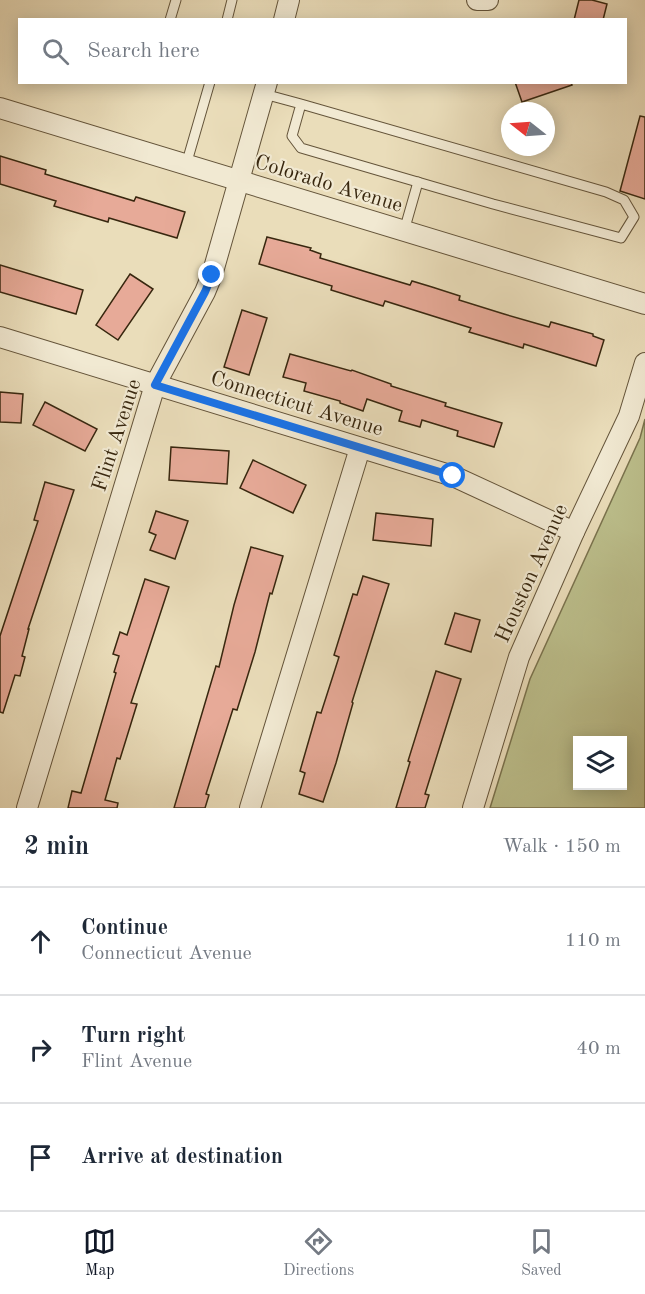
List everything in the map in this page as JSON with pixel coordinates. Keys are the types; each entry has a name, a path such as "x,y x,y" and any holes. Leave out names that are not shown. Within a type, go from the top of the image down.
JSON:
{"street":[{"path":"284,18 289,0"},
{"path":"477,0 488,0"},
{"name":"Flint Avenue","path":"27,808 155,385 205,292 240,181 265,88"},
{"name":"Colorado Avenue","path":"0,108 645,304"},
{"name":"Connecticut Avenue","path":"0,337 453,476 574,532"},
{"name":"Houston Avenue","path":"473,808 519,657 574,532 629,416 645,363"},
{"path":"250,808 360,448"}],"lane":[{"path":"171,18 176,0"},
{"path":"228,18 232,0"},
{"path":"186,165 209,84"},
{"path":"265,88 301,104 606,192 624,200 634,217 621,238 302,148 292,136 301,104"},
{"path":"404,231 418,182"}],"green space":[{"path":"645,419 645,808 490,808 530,679 640,438"}],"building":[{"path":"579,0 592,0 607,4 604,18 574,18"},
{"path":"516,84 572,84 522,102"},
{"path":"640,116 645,117 645,199 620,191"},
{"path":"0,156 46,170 45,174 134,201 136,197 185,212 177,238 109,218 108,222 54,206 56,201 0,184"},
{"path":"267,237 311,248 310,250 321,254 320,258 410,285 412,281 432,287 460,296 459,300 504,314 549,327 551,322 593,334 604,340 596,366 524,344 523,348 469,332 471,328 385,301 383,306 331,290 332,286 259,264"},
{"path":"0,265 83,290 76,314 0,292"},
{"path":"130,274 153,289 118,340 96,325"},
{"path":"242,310 267,318 249,375 224,367"},
{"path":"290,354 352,370 391,384 391,386 446,403 445,406 502,423 494,447 457,436 458,431 422,420 420,427 399,421 402,411 367,399 363,411 340,403 340,401 304,391 306,383 283,377"},
{"path":"0,392 23,394 21,423 0,422"},
{"path":"45,402 97,429 85,451 33,425"},
{"path":"171,447 229,451 227,484 169,480"},
{"path":"253,460 306,485 293,513 240,488"},
{"path":"45,482 74,490 28,629 20,676 15,675 3,713 0,712 0,636 38,521 34,520"},
{"path":"156,511 188,521 175,559 150,550 156,535 149,532"},
{"path":"376,513 433,519 431,546 373,540"},
{"path":"251,547 283,556 272,594 270,593 255,652 237,710 233,709 206,794 209,795 205,808 174,808 216,666 219,667"},
{"path":"363,576 389,584 323,802 299,794 305,773 300,771 317,712 321,713 339,657 334,655 353,594 357,595"},
{"path":"145,579 169,587 131,703 137,704 120,759 117,758 105,800 118,803 117,808 68,808 72,791 81,793 116,673 114,672 119,656 113,654 120,632 127,635"},
{"path":"455,613 480,620 471,652 445,644"},
{"path":"436,671 461,679 425,794 429,795 425,808 396,808 410,762 408,761"}],"route":[{"path":"212,275 155,385 453,476"}]}
